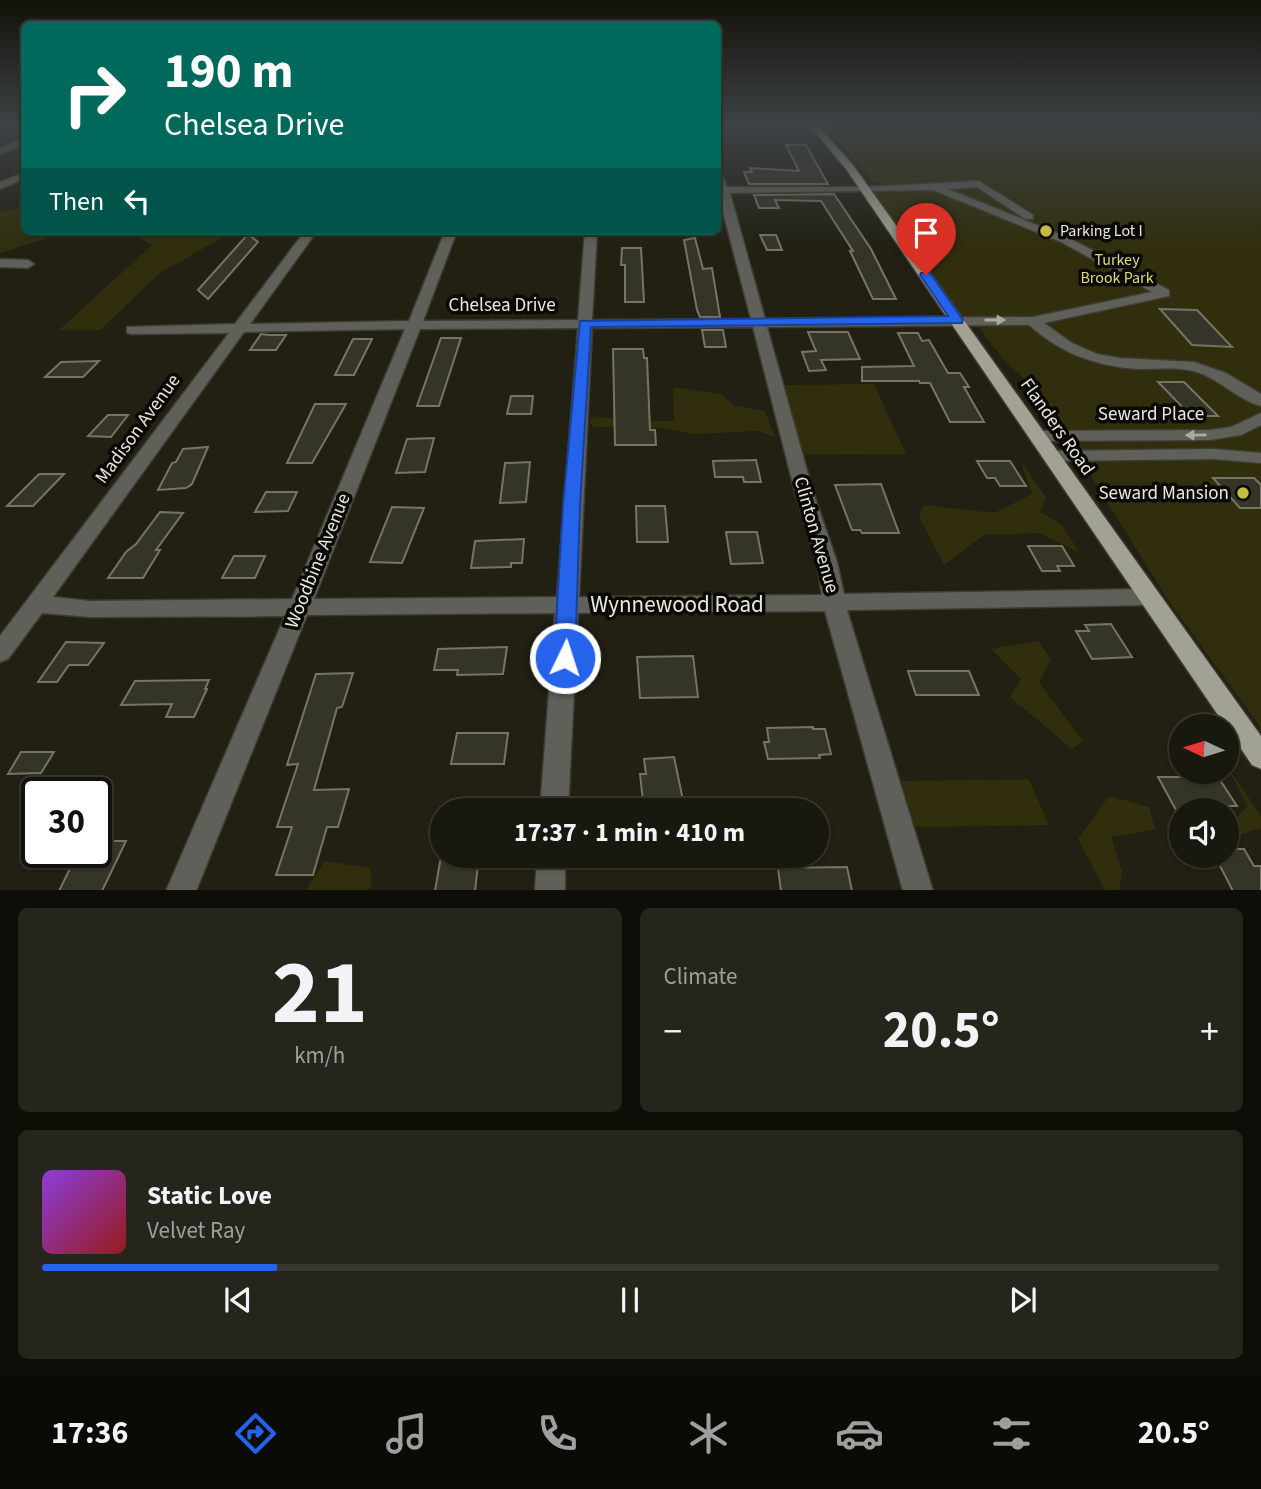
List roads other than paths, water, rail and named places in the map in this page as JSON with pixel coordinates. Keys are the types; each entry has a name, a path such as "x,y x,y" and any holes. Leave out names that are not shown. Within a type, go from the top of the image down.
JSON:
{"main road":[{"name":"Flanders Road","path":"848,167 1261,757"}],"street":[{"path":"0,186 21,177"},
{"path":"721,186 865,190 979,184 1065,240"},
{"path":"937,188 1065,240"},
{"name":"Clinton Avenue","path":"721,193 918,890"},
{"name":"Madison Avenue","path":"0,653 308,235"},
{"name":"Woodbine Avenue","path":"181,890 371,435 449,235"},
{"path":"555,798 591,235"},
{"name":"Chelsea Drive","path":"132,330 585,323 1033,321 1126,303 1164,292 1065,240"},
{"path":"0,263 28,264"},
{"path":"1033,321 1058,342 1094,358 1121,364 1182,365 1202,369 1261,401"},
{"name":"Seward Place","path":"1038,436 1218,434 1242,429 1261,418"},
{"path":"1129,435 1145,455"},
{"name":"Seward Place","path":"1051,456 1229,454 1261,458"},
{"name":"Wynnewood Road","path":"36,604 90,609 1149,597"},
{"path":"550,890 551,868"}],"place":[{"name":"Parking Lot I","path":"1046,231"},
{"name":"Seward Mansion","path":"1243,493"}],"park label":[{"name":"Turkey Brook Park","path":"1117,269"}]}
